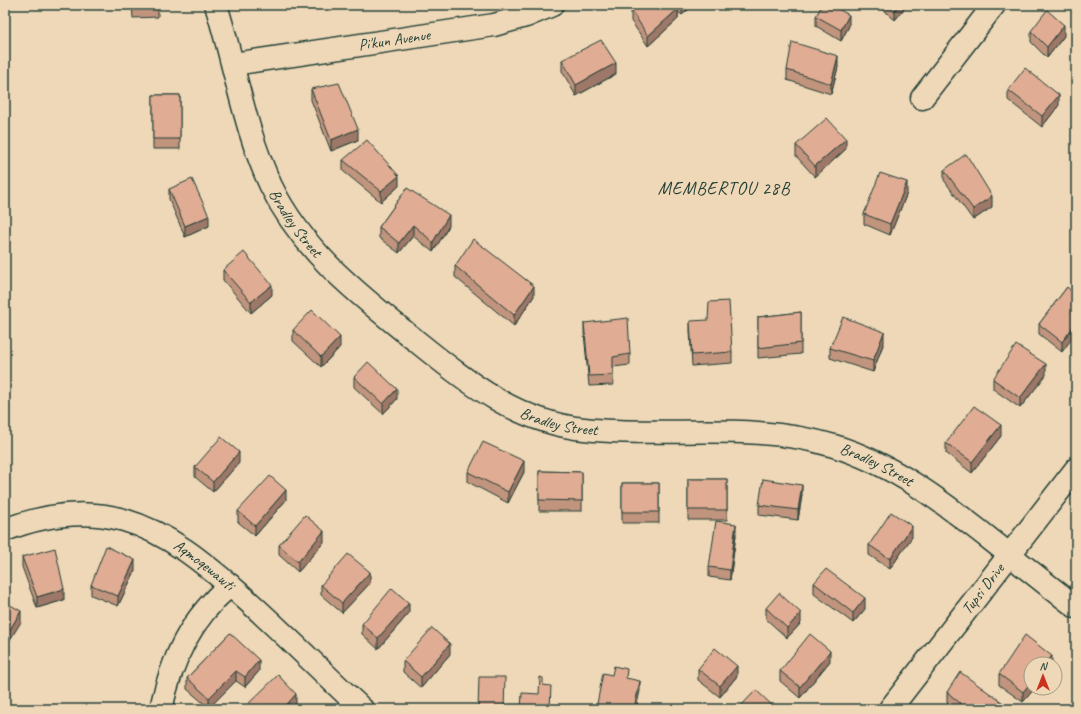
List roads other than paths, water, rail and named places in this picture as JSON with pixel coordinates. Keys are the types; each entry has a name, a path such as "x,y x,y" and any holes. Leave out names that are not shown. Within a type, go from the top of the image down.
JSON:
{"street":[{"name":"Bradley Street","path":"216,5 258,150 271,185 290,220 314,251 341,278 448,367 477,388 509,407 537,418 580,429 619,432 759,433 794,436 834,446 865,457 894,472 925,491 1076,607"},
{"name":"Pi'kun Avenue","path":"233,64 494,25 526,16 552,5"},
{"path":"922,98 994,5"},
{"name":"Tupsi Drive","path":"890,709 1076,469"},
{"name":"Aqmoqewawti","path":"5,530 38,519 58,516 101,516 123,520 146,528 167,538 188,551 230,585 362,709"},
{"path":"161,709 176,658 190,630 208,605 230,585"}],"district":[{"name":"MEMBERTOU 28B","path":"724,188"}]}
